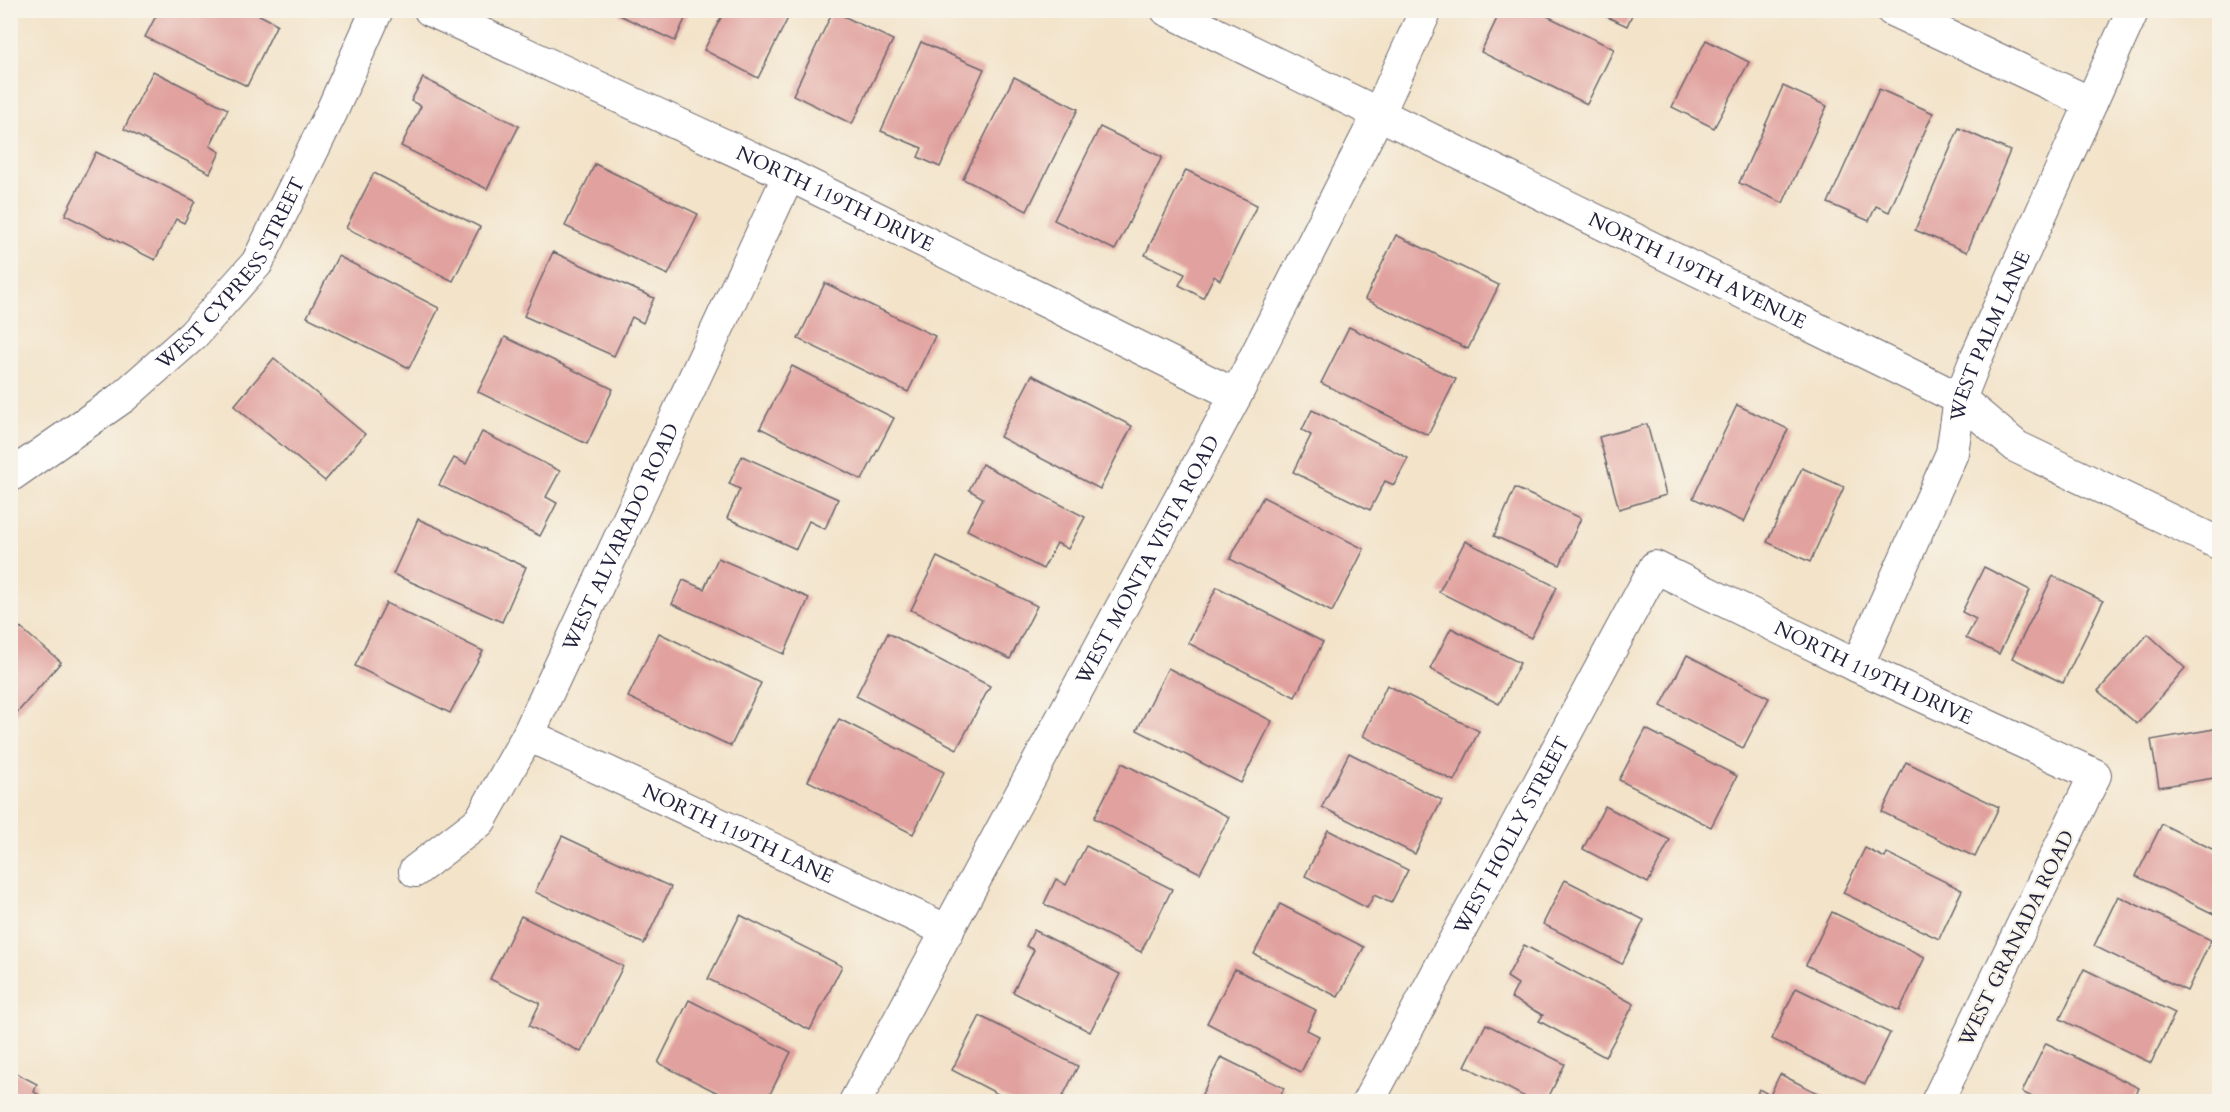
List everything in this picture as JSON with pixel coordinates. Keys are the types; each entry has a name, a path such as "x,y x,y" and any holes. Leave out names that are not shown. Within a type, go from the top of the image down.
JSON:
{"street":[{"name":"WEST CYPRESS STREET","path":"10,476 123,397 193,335 257,263 331,113 377,10"},
{"name":"NORTH 119TH DRIVE","path":"430,10 789,175 1236,395"},
{"name":"NORTH 119TH AVENUE","path":"1167,10 1960,399 2017,447 2220,544"},
{"name":"WEST MONTA VISTA ROAD","path":"855,1101 1236,395 1379,114 1426,10"},
{"path":"1892,10 2091,103"},
{"name":"WEST PALM LANE","path":"1857,666 1952,453 1960,399 1977,356 2133,10"},
{"name":"WEST ALVARADO ROAD","path":"415,871 480,821 528,735 789,175"},
{"name":"NORTH 119TH DRIVE","path":"1654,567 1857,666 2095,776"},
{"name":"WEST HOLLY STREET","path":"1368,1101 1654,567"},
{"name":"NORTH 119TH LANE","path":"528,735 948,931"},
{"name":"WEST GRANADA ROAD","path":"1937,1101 2095,776"}],"building":[{"path":"159,10 250,10 277,24 247,86 145,37"},
{"path":"622,10 689,10 675,41 619,15"},
{"path":"725,10 792,10 758,78 704,50"},
{"path":"1501,10 1535,10 1614,49 1587,104 1481,52"},
{"path":"1592,10 1634,10 1627,26"},
{"path":"833,11 893,40 852,124 793,95"},
{"path":"1706,40 1749,62 1714,128 1672,107"},
{"path":"921,42 984,69 940,167 918,157 922,148 881,131"},
{"path":"153,71 228,109 210,146 220,152 210,173 124,129"},
{"path":"1014,77 1078,109 1027,211 963,179"},
{"path":"423,78 519,126 487,189 401,146 421,106 411,101"},
{"path":"1783,86 1827,106 1783,203 1739,183"},
{"path":"1879,89 1933,113 1889,212 1876,206 1869,221 1828,203"},
{"path":"1100,127 1162,157 1115,250 1054,220"},
{"path":"1959,128 2010,151 1967,252 1915,230"},
{"path":"96,152 195,201 184,223 176,219 155,260 65,215"},
{"path":"595,164 698,214 668,275 565,226"},
{"path":"1186,170 1257,205 1220,280 1214,276 1203,298 1179,285 1185,274 1145,255"},
{"path":"374,173 480,227 453,281 346,228"},
{"path":"1396,235 1499,285 1468,349 1365,299"},
{"path":"553,252 654,298 643,323 632,317 614,356 524,316"},
{"path":"338,256 439,308 409,368 307,317"},
{"path":"825,283 935,336 908,392 798,339"},
{"path":"1349,327 1456,379 1428,435 1321,383"},
{"path":"505,337 613,389 587,444 478,392"},
{"path":"274,358 365,434 325,481 234,406"},
{"path":"792,366 894,418 862,480 760,428"},
{"path":"1032,375 1132,426 1100,489 1000,437"},
{"path":"1737,405 1788,429 1744,522 1693,498"},
{"path":"1312,410 1408,458 1394,485 1385,481 1370,510 1293,472 1311,435 1302,430"},
{"path":"1647,424 1666,495 1619,509 1599,437"},
{"path":"482,432 560,471 546,497 557,503 540,536 439,485 454,458 466,464"},
{"path":"742,456 838,499 825,529 809,521 796,549 727,518 740,489 729,484"},
{"path":"982,464 1085,517 1068,549 1057,543 1043,569 967,530 983,498 969,490"},
{"path":"1802,468 1844,487 1810,562 1767,542"},
{"path":"1515,488 1581,518 1560,565 1494,536"},
{"path":"1263,497 1364,549 1332,612 1230,559"},
{"path":"418,519 526,567 502,622 393,574"},
{"path":"1465,541 1557,587 1531,638 1439,592"},
{"path":"937,557 1037,606 1010,659 911,610"},
{"path":"718,558 809,598 784,654 672,604 683,580 704,589"},
{"path":"1984,567 2030,590 1999,654 1966,638 1976,619 1962,612"},
{"path":"2053,576 2103,601 2063,683 2012,658"},
{"path":"1217,587 1323,642 1295,697 1188,643"},
{"path":"386,603 483,651 450,713 355,666"},
{"path":"10,619 61,662 10,721"},
{"path":"1451,628 1520,663 1499,704 1430,669"},
{"path":"659,633 761,683 731,746 628,697"},
{"path":"888,633 990,686 957,749 856,696"},
{"path":"2148,634 2185,668 2137,724 2098,691"},
{"path":"1687,655 1769,698 1743,748 1661,706"},
{"path":"1168,668 1272,721 1241,783 1137,730"},
{"path":"1387,685 1479,731 1454,781 1363,736"},
{"path":"839,719 944,772 913,834 808,781"},
{"path":"2220,728 2220,777 2159,787 2151,740"},
{"path":"1646,729 1737,776 1711,827 1619,780"},
{"path":"1349,753 1442,800 1415,854 1322,807"},
{"path":"1906,762 1999,807 1975,857 1882,812"},
{"path":"1122,763 1229,817 1200,873 1094,818"},
{"path":"1605,806 1670,840 1648,883 1583,849"},
{"path":"2162,824 2220,853 2220,917 2136,876"},
{"path":"1328,830 1408,870 1391,903 1374,895 1367,908 1305,876"},
{"path":"562,836 671,887 644,944 535,892"},
{"path":"1086,846 1172,889 1141,952 1044,904 1056,879 1066,885"},
{"path":"1865,848 1885,858 1887,853 1962,890 1939,939 1843,893"},
{"path":"1565,880 1644,920 1622,964 1543,924"},
{"path":"2118,896 2211,940 2187,991 2094,946"},
{"path":"1280,904 1364,947 1338,997 1254,954"},
{"path":"1832,912 1925,957 1899,1011 1806,965"},
{"path":"740,915 842,966 810,1030 708,979"},
{"path":"521,916 623,966 581,1052 529,1026 540,1003 490,979"},
{"path":"1034,930 1120,974 1090,1032 1013,992 1034,950 1026,946"},
{"path":"1524,945 1634,1004 1605,1057 1539,1021 1543,1015 1511,998 1518,984 1507,977"},
{"path":"1235,969 1316,1010 1307,1030 1319,1036 1301,1072 1207,1023"},
{"path":"2084,969 2175,1013 2151,1063 2060,1019"},
{"path":"1796,988 1890,1033 1865,1084 1772,1039"},
{"path":"689,1000 791,1052 766,1102 736,1102 658,1063"},
{"path":"980,1016 1078,1066 1060,1102 1013,1102 952,1070"},
{"path":"1486,1024 1565,1064 1546,1102 1535,1102 1465,1066"},
{"path":"2046,1043 2139,1088 2132,1102 2042,1102 2022,1092"},
{"path":"1221,1057 1284,1088 1277,1102 1198,1102"},
{"path":"10,1070 37,1084 34,1092 52,1102 10,1102"},
{"path":"1780,1074 1835,1102 1754,1102 1759,1089 1770,1095"}]}
